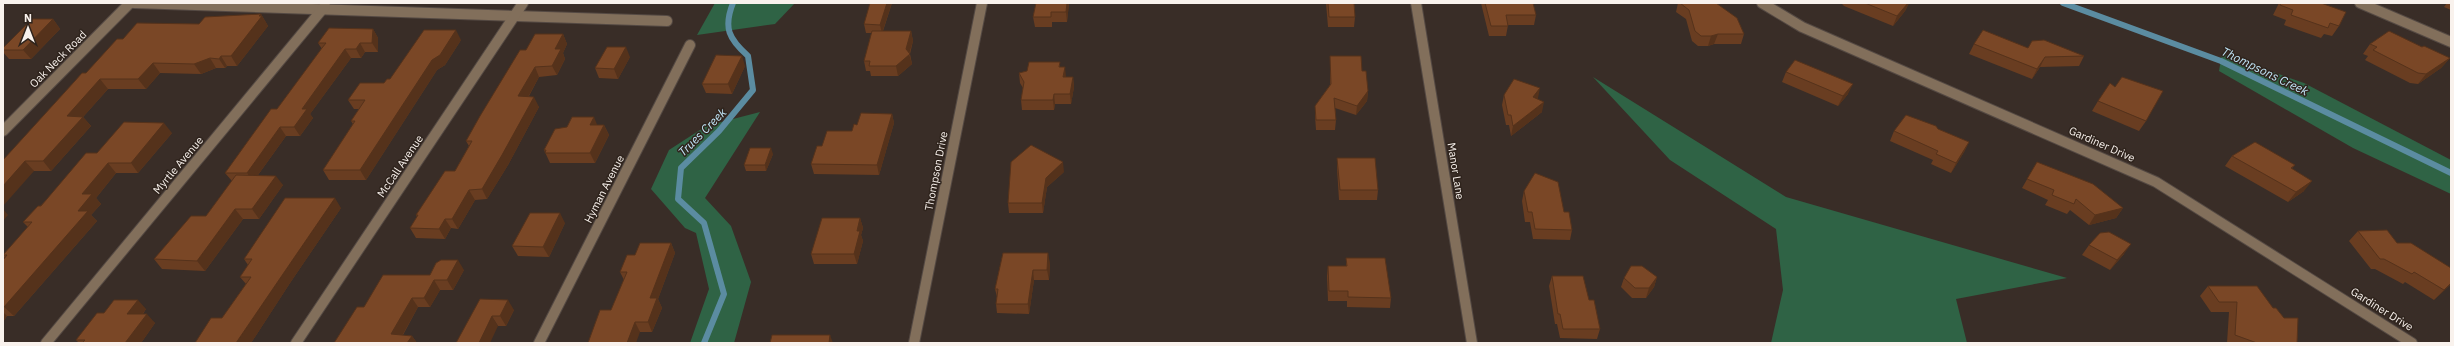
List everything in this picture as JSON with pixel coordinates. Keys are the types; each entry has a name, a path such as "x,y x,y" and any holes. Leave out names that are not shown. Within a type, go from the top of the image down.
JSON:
{"street":[{"name":"Oak Neck Road","path":"3,131 130,3"},
{"path":"134,3 325,6 515,16 667,21"},
{"name":"McCall Avenue","path":"296,343 523,3"},
{"name":"Thompson Drive","path":"914,343 982,3"},
{"name":"Manor Lane","path":"1416,3 1472,343"},
{"name":"Gardiner Drive","path":"1762,3 1802,26 2156,182 2412,343"},
{"path":"2360,3 2451,42"},
{"name":"Myrtle Avenue","path":"46,343 325,6"},
{"name":"Hyman Avenue","path":"539,343 690,45"}],"green space":[{"path":"715,3 795,3 775,24 697,35"},
{"path":"2222,54 2304,83 2451,160 2451,194 2353,148 2219,71"},
{"path":"1593,77 1786,197 2067,278 1956,299 1967,343 1771,343 1783,290 1776,229 1670,160"},
{"path":"760,112 705,198 731,226 751,282 734,343 690,343 709,289 696,233 685,228 651,189 669,150 706,126"}],"building":[{"path":"870,3 887,3 880,25 864,24"},
{"path":"1036,3 1067,3 1066,12 1051,12 1051,17 1033,17"},
{"path":"1328,3 1354,3 1355,17 1329,17"},
{"path":"1485,3 1533,3 1536,15 1506,15 1508,26 1491,26"},
{"path":"1680,3 1716,3 1737,18 1744,34 1718,34 1701,36 1695,31 1689,10"},
{"path":"1865,3 1908,3 1897,16"},
{"path":"2281,3 2321,3 2346,12 2339,26 2330,23 2328,28 2291,15 2293,10 2280,5"},
{"path":"261,14 259,16 262,16 231,56 221,56 219,59 210,58 194,64 153,63 138,79 100,79 67,116 83,117 43,161 25,161 3,186 3,160 82,73 86,73 117,39 123,39 137,23 199,24 205,17"},
{"path":"32,19 53,19 23,50 3,50 3,48"},
{"path":"329,28 373,29 372,43 360,43 356,49 345,49 302,109 307,109 294,127 280,127 247,173 225,173 271,109 277,109 326,43 318,43"},
{"path":"424,30 456,30 440,55 432,60 360,170 323,170 355,121 351,121 365,100 348,100 360,83 384,83 387,79 390,79"},
{"path":"1983,30 2028,48 2032,41 2044,40 2084,56 2045,57 2037,69 1974,44"},
{"path":"872,31 911,31 906,49 910,54 896,66 869,66 870,61 864,61"},
{"path":"2389,31 2422,47 2424,46 2450,58 2426,74 2418,73 2373,50 2377,47 2370,44"},
{"path":"535,34 563,34 555,49 561,49 552,66 535,67 518,96 534,97 482,189 469,190 452,219 445,219 439,229 410,228 418,215 416,215 445,171 455,171 472,141 466,141 480,116 520,50 526,50"},
{"path":"607,47 626,47 614,69 595,68"},
{"path":"716,55 742,56 728,84 702,84"},
{"path":"1330,56 1361,56 1362,71 1366,71 1368,91 1357,106 1334,98 1336,120 1316,120 1315,106 1331,84"},
{"path":"1795,60 1853,84 1843,96 1786,72"},
{"path":"1029,62 1060,62 1059,67 1065,67 1063,77 1073,77 1070,94 1054,94 1053,100 1021,100 1024,82 1019,73 1027,71"},
{"path":"2122,77 2163,91 2146,121 2098,101 2110,83 2115,87"},
{"path":"1514,79 1540,88 1533,97 1544,102 1513,126 1511,115 1508,115 1504,95"},
{"path":"861,113 892,114 877,165 811,164 817,146 822,146 827,131 852,131 854,124 857,125"},
{"path":"1906,115 1936,126 1938,129 1969,142 1956,163 1936,154 1938,151 1894,131"},
{"path":"572,117 594,117 590,125 604,125 590,153 545,153 546,150 544,150 555,129 567,127"},
{"path":"124,122 164,123 131,163 108,163 82,194 92,194 78,211 88,211 3,307 3,260 7,255 3,255 32,222 23,222 38,206 41,206 86,153 97,153"},
{"path":"2255,142 2295,165 2291,168 2312,181 2296,192 2232,156"},
{"path":"1031,145 1063,162 1046,178 1042,203 1008,203 1011,162"},
{"path":"750,148 771,148 765,165 744,165"},
{"path":"1337,158 1375,158 1378,190 1340,190"},
{"path":"2037,162 2093,184 2123,208 2095,215 2076,199 2074,204 2052,195 2054,190 2027,179"},
{"path":"1535,173 1558,182 1564,212 1569,212 1572,230 1535,229 1532,212 1528,212 1524,191"},
{"path":"236,175 276,176 252,209 235,209 197,261 154,259 191,216 206,216"},
{"path":"285,198 335,198 236,343 195,343 211,318 222,318 251,277 240,277 252,259 244,259"},
{"path":"530,213 560,213 543,247 512,246"},
{"path":"822,218 860,218 857,231 860,231 854,254 811,254"},
{"path":"2387,230 2397,243 2411,243 2451,268 2451,283 2444,290 2414,272 2412,274 2384,259 2380,259 2358,231"},
{"path":"2109,232 2131,244 2117,260 2089,245 2100,233"},
{"path":"640,243 671,243 650,298 657,298 648,322 635,322 627,343 588,343 600,310 611,310 627,272 620,272 627,255 635,255"},
{"path":"1003,253 1048,253 1047,270 1033,270 1028,304 996,304 998,289 995,289"},
{"path":"1346,258 1385,258 1391,298 1348,297 1348,291 1329,291 1328,266 1347,266"},
{"path":"441,260 458,260 447,280 434,280 424,298 412,298 391,334 412,336 407,343 334,343 357,307 364,307 383,275 430,275 436,263"},
{"path":"1631,266 1642,266 1657,277 1649,288 1635,288 1624,278"},
{"path":"1552,276 1583,276 1589,300 1594,300 1600,329 1563,329 1560,314 1558,314"},
{"path":"2208,286 2257,286 2273,308 2276,308 2284,318 2298,318 2297,343 2257,343 2235,335 2237,302 2219,302"},
{"path":"480,299 508,300 500,316 492,316 479,343 456,343"},
{"path":"114,300 138,300 127,314 147,314 125,343 82,343 85,340 76,340 97,313 104,313"},
{"path":"772,335 830,335 829,343 770,343"}],"waterway":[{"name":"Trues Creek","path":"704,343 724,294 704,223 678,199 681,168 719,131 753,90 748,56 736,44 732,38 728,26 728,19 733,3"},
{"name":"Thompsons Creek","path":"2063,3 2221,61 2451,173"}]}
